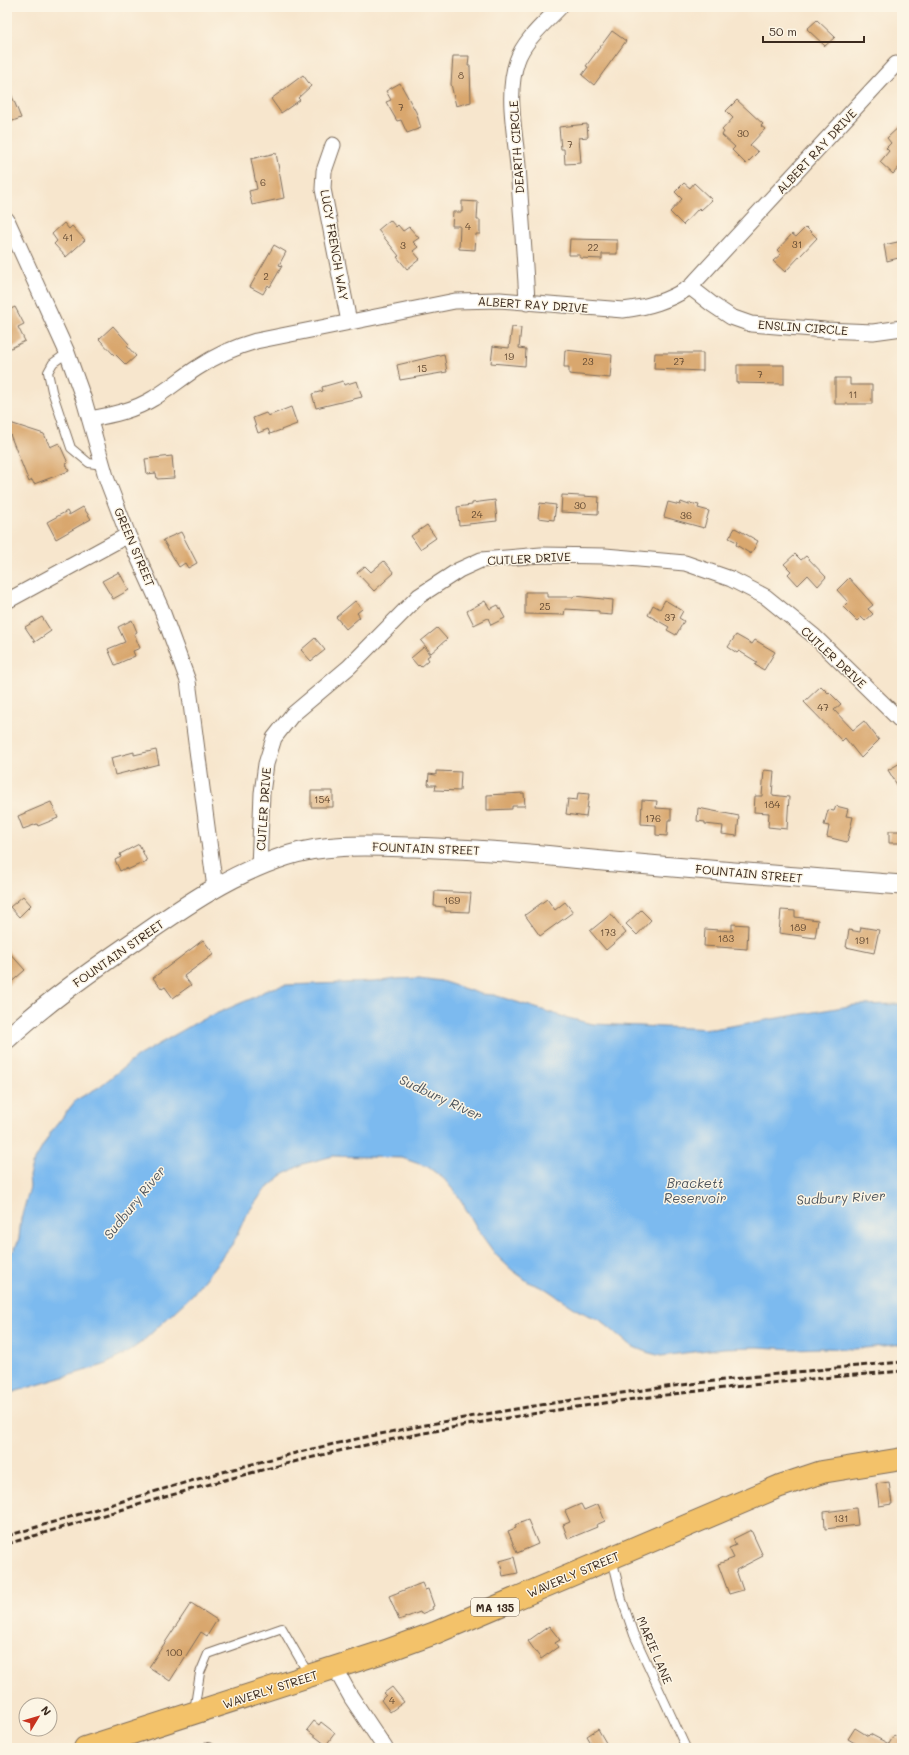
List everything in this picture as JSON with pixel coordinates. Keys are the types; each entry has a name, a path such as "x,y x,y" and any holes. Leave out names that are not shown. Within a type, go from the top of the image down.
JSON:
{"main road":[{"name":"WAVERLY STREET","path":"85,1748 335,1668 435,1633 763,1493 803,1478 862,1465 902,1459"}],"street":[{"name":"DEARTH CIRCLE","path":"527,303 526,268 512,104 513,75 518,59 528,42 560,7"},
{"name":"ALBERT RAY DRIVE","path":"90,420 133,408 154,398 198,367 234,347 256,341 455,301 480,300 622,310 643,308 660,303 690,287 899,62"},
{"name":"LUCY FRENCH WAY","path":"333,145 324,171 323,189 349,322"},
{"name":"GREEN STREET","path":"7,220 67,353 90,420 102,465 128,534 161,608 188,681 215,888"},
{"name":"ENSLIN CIRCLE","path":"690,287 731,317 751,324 873,332 902,328"},
{"path":"7,601 128,534"},
{"name":"CUTLER DRIVE","path":"259,867 262,793 266,764 274,738 292,715 349,667 419,596 459,570 481,560 541,555 605,556 685,562 731,579 766,597 814,636 902,722"},
{"name":"FOUNTAIN STREET","path":"7,1040 33,1016 83,976 186,904 259,867 286,856 317,849 393,846 482,849 654,865 902,885"},
{"path":"335,1668 351,1697 385,1748"}],"lane":[{"path":"67,353 54,362 48,372 59,415 72,448 89,463 102,465"},
{"name":"MARIE LANE","path":"612,1558 622,1600 634,1634 650,1672 686,1748"},
{"path":"194,1714 200,1673 208,1654 282,1628 309,1676"},
{"path":"204,1748 210,1748"}],"water":[{"name":"Brackett Reservoir","path":"419,978 441,981 481,994 494,995 568,1018 593,1024 713,1029 855,1005 902,1004 902,1344 855,1349 794,1349 757,1347 724,1348 661,1356 646,1352 631,1346 600,1320 579,1311 546,1289 530,1283 512,1270 496,1255 480,1233 459,1197 444,1179 428,1167 402,1158 333,1156 303,1164 281,1176 263,1192 245,1217 234,1242 192,1295 142,1342 125,1354 104,1365 7,1394 7,1256 15,1249 19,1238 21,1219 30,1187 29,1176 32,1165 51,1132 76,1100 99,1087 138,1056 199,1021 255,997 268,989 286,985 374,982"}],"building":[{"path":"817,20 835,37 825,46 807,29"},
{"path":"612,31 626,41 594,85 582,75 588,67 586,66"},
{"path":"453,56 469,56 468,66 470,66 471,102 456,106 451,84"},
{"path":"303,75 311,86 298,98 300,100 281,113 271,99"},
{"path":"400,83 416,112 421,128 407,133 401,120 397,121 386,102 391,100 386,91"},
{"path":"7,84 21,118 7,123"},
{"path":"737,100 763,124 761,126 765,129 750,145 758,152 746,164 732,150 735,147 722,135 724,132 722,130 733,118 726,111"},
{"path":"587,124 588,137 579,138 581,163 565,164 564,149 561,149 559,127"},
{"path":"902,124 902,164 893,174 880,162 889,151 886,148 891,143 887,138"},
{"path":"276,153 284,198 252,205 249,191 257,189 251,159"},
{"path":"684,183 690,188 694,183 712,200 701,210 699,208 683,225 670,212 682,199 675,192"},
{"path":"462,201 478,202 477,220 480,220 480,234 476,234 475,250 459,249 460,226 452,226 453,212 462,212"},
{"path":"390,220 396,227 398,225 403,231 409,227 419,238 413,242 418,247 413,251 420,259 407,269 397,257 399,256 378,230"},
{"path":"64,223 69,229 72,226 85,240 66,257 54,244 57,241 52,234"},
{"path":"806,227 817,238 785,272 773,261 781,254 777,250 792,234 796,237"},
{"path":"570,239 617,240 617,254 602,254 602,259 580,258 580,255 569,255"},
{"path":"902,241 902,257 887,261 884,245"},
{"path":"274,245 286,252 279,265 282,266 270,287 268,285 263,294 250,287"},
{"path":"7,306 9,310 15,307 24,324 18,327 25,341 7,350"},
{"path":"113,326 129,344 127,346 136,356 126,365 99,339"},
{"path":"512,327 521,328 519,348 526,349 525,366 491,363 493,346 509,348"},
{"path":"565,350 612,355 610,378 569,374 569,367 564,367"},
{"path":"655,353 703,353 703,371 654,369"},
{"path":"444,354 447,372 400,380 397,365"},
{"path":"737,365 784,365 784,384 737,383"},
{"path":"835,378 850,378 850,385 872,385 872,404 835,404"},
{"path":"343,381 344,385 357,381 362,397 316,408 312,394 323,391 322,387"},
{"path":"291,407 297,424 270,434 268,429 258,433 253,418 266,413 268,416"},
{"path":"10,423 44,434 50,447 59,443 68,463 66,464 69,471 34,484 32,480 29,482 9,432"},
{"path":"172,456 174,478 157,479 156,473 147,474 145,459"},
{"path":"562,495 599,497 598,514 561,512"},
{"path":"495,500 497,521 459,525 457,507 472,505 472,503"},
{"path":"668,502 680,505 681,502 689,505 689,503 699,505 698,508 709,511 704,528 664,517"},
{"path":"540,503 556,505 554,520 538,518"},
{"path":"83,507 91,519 56,539 47,522 67,511 69,515"},
{"path":"427,525 436,538 420,549 411,536"},
{"path":"735,528 758,541 751,554 736,545 737,542 729,538"},
{"path":"181,532 197,563 188,568 185,563 179,567 163,540"},
{"path":"795,554 801,560 806,556 826,577 818,586 808,575 798,585 788,574 791,571 784,564"},
{"path":"384,561 394,573 374,591 357,573 365,566 371,572"},
{"path":"119,572 129,590 113,599 102,581"},
{"path":"849,578 873,605 868,609 873,614 865,621 861,617 857,621 843,607 848,602 837,590"},
{"path":"525,592 547,592 547,597 574,596 613,600 612,615 599,614 599,611 565,609 564,615 525,614"},
{"path":"665,600 683,611 679,618 684,621 676,635 667,630 669,627 648,615 653,605 660,609"},
{"path":"355,601 362,609 357,613 360,617 346,629 336,617"},
{"path":"485,601 490,609 498,605 505,618 491,625 488,618 474,625 467,611"},
{"path":"42,617 51,631 35,642 25,627"},
{"path":"132,620 137,632 134,634 140,648 133,651 135,656 115,665 108,649 125,642 118,627"},
{"path":"437,628 447,639 431,653 421,641"},
{"path":"736,635 752,644 755,640 775,652 764,670 755,665 757,662 739,651 737,653 728,647"},
{"path":"315,638 325,650 311,661 301,650"},
{"path":"424,647 430,655 427,657 429,660 421,667 419,665 418,666 411,658"},
{"path":"821,686 841,704 834,710 853,730 864,721 879,740 861,758 845,738 842,741 804,702"},
{"path":"156,750 159,764 115,775 111,758 134,752 134,755"},
{"path":"902,762 902,793 888,770"},
{"path":"764,770 774,771 772,795 789,797 787,829 768,827 769,813 754,812 755,796 762,796"},
{"path":"436,771 461,772 460,791 435,790 436,785 428,785 429,774 436,775"},
{"path":"311,791 333,791 333,807 311,807"},
{"path":"524,793 525,806 512,806 512,809 487,810 487,795"},
{"path":"578,793 589,794 586,817 566,814 568,799 577,800"},
{"path":"642,800 657,801 656,808 671,809 671,820 668,820 667,836 656,835 656,825 641,824"},
{"path":"51,802 58,818 38,826 37,824 23,829 18,816"},
{"path":"836,806 848,809 846,816 853,817 847,842 827,837 829,826 824,825 828,810 834,811"},
{"path":"698,808 739,816 737,836 722,834 723,826 705,824 705,822 697,821"},
{"path":"889,831 902,831 902,843 889,843"},
{"path":"139,844 147,861 127,870 126,868 120,871 115,860 121,857 120,854"},
{"path":"435,891 471,893 469,912 445,911 445,907 434,906"},
{"path":"23,896 31,905 19,917 10,907"},
{"path":"547,899 555,910 565,902 573,912 540,936 525,915"},
{"path":"641,910 651,920 637,935 626,924"},
{"path":"781,910 795,911 795,917 818,920 815,938 779,933"},
{"path":"611,914 626,933 606,950 590,931"},
{"path":"732,924 748,925 747,949 704,946 705,929 732,931"},
{"path":"861,927 879,930 874,953 846,947 849,930 860,932"},
{"path":"203,940 214,954 184,976 191,985 173,998 165,987 162,989 153,978"},
{"path":"7,950 25,970 7,986"},
{"path":"889,1482 892,1504 879,1506 876,1484"},
{"path":"581,1504 584,1510 598,1504 605,1521 596,1525 597,1527 568,1539 563,1525 570,1522 565,1511"},
{"path":"856,1508 858,1525 825,1529 824,1512"},
{"path":"528,1520 538,1544 517,1553 508,1531 516,1528 515,1525"},
{"path":"751,1530 763,1556 736,1570 743,1590 729,1594 718,1564 734,1558 729,1548 736,1545 733,1539"},
{"path":"514,1557 518,1573 503,1576 500,1561"},
{"path":"422,1583 425,1590 428,1589 434,1606 432,1607 433,1609 399,1620 389,1596"},
{"path":"191,1603 217,1620 207,1636 201,1632 170,1681 149,1667"},
{"path":"549,1626 560,1640 555,1643 558,1647 541,1659 528,1641"},
{"path":"392,1687 404,1702 390,1712 381,1700 386,1695 384,1693"},
{"path":"314,1721 319,1725 321,1722 335,1733 326,1745 307,1730"},
{"path":"855,1728 868,1736 870,1734 889,1744 894,1735 902,1741 902,1748 863,1748 848,1739"},
{"path":"598,1729 609,1748 594,1748 587,1736"}],"railway":[{"path":"7,1536 221,1472 308,1450 420,1426 557,1402 626,1392 764,1375 902,1362"},
{"path":"7,1544 265,1469 352,1448 420,1434 488,1421 626,1400 695,1391 902,1371"}],"water label":[{"name":"Sudbury River","path":"441,1097"},
{"name":"Sudbury River","path":"841,1197"},
{"name":"Sudbury River","path":"134,1202"}]}
